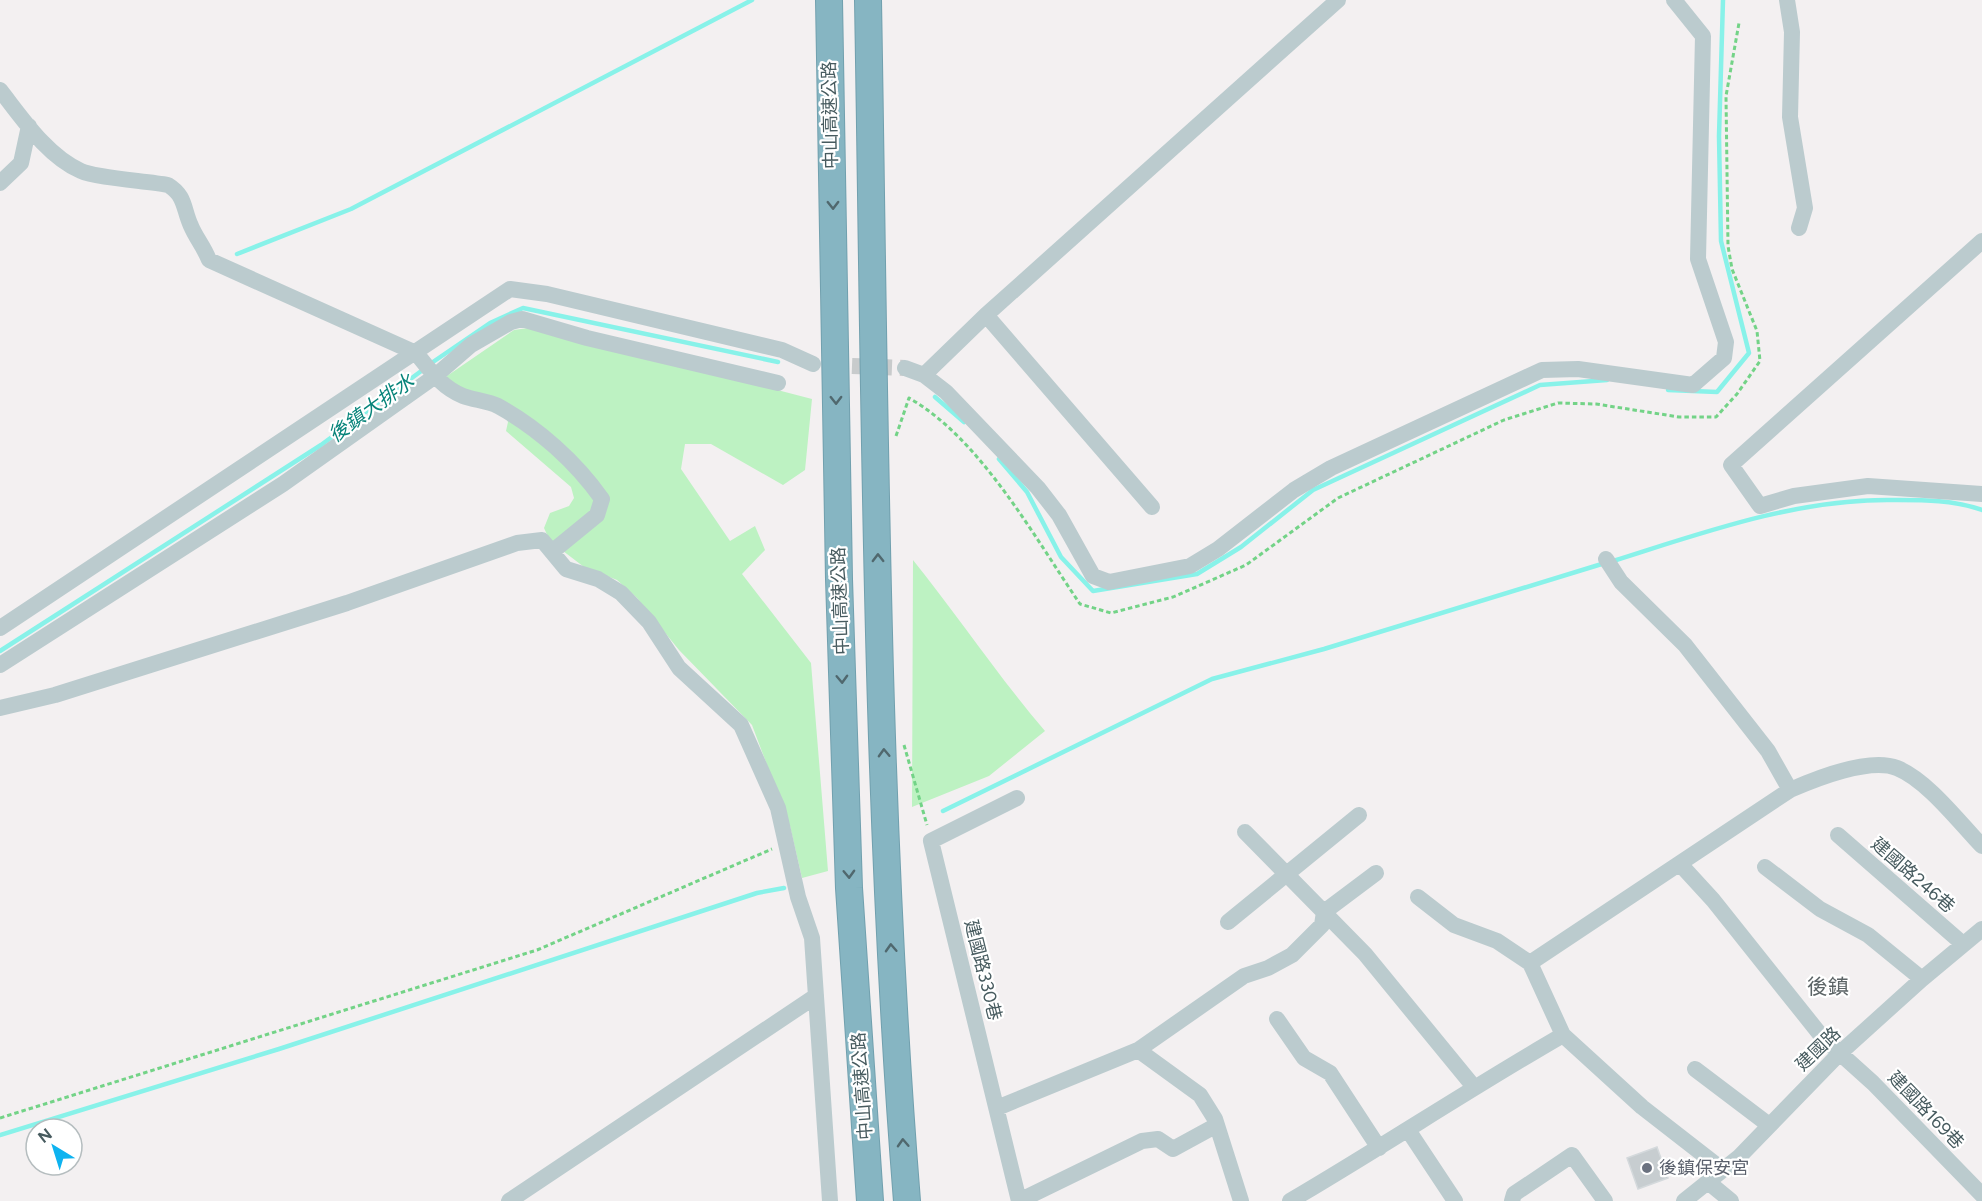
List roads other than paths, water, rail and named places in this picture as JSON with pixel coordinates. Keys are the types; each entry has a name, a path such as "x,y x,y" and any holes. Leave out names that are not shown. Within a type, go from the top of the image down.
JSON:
{"highway":[{"name":"中山高速公路","path":"829,0 849,888 870,1201"},
{"name":"中山高速公路","path":"868,0 887,871 907,1201"}],"street":[{"path":"924,375 986,315 1338,0"},
{"path":"905,368 924,375 946,392 1038,488 1059,515 1092,576 1109,582 1190,566 1218,549 1294,490 1331,468 1542,370 1578,369 1693,385 1724,358 1726,342 1698,260 1703,36 1674,0"},
{"path":"1787,0 1792,32 1790,117 1805,208 1799,228"},
{"path":"0,90 29,126 56,154 82,172 168,185 178,191 186,205 190,225 202,243 209,260 418,355 432,374 460,395 496,405 535,430 596,490 602,499 597,515 553,551"},
{"path":"0,183 21,163 29,126"},
{"path":"1982,240 1731,465 1760,506 1794,496 1868,486 1982,495"},
{"path":"0,628 418,355 510,289 547,294 782,350 813,364"},
{"path":"986,315 1152,507"},
{"path":"0,665 283,483 471,345 511,322 522,319 587,338 778,383"},
{"path":"0,708 55,695 347,603 517,543 542,540 566,569 598,579 621,593 649,622 679,668 741,724 778,808 798,897 812,939 830,1201"},
{"path":"1609,563 1621,582 1685,645 1768,752 1790,790"},
{"path":"1530,963 1790,790 1822,776 1871,766 1895,767 1916,779 1982,846"},
{"name":"建國路330巷","path":"1017,798 932,841 1019,1201"},
{"path":"1228,922 1359,815"},
{"path":"1245,832 1365,954 1474,1087"},
{"name":"建國路246巷","path":"1838,835 1964,944"},
{"name":"建國路169巷","path":"1680,864 1713,900 1823,1038 1982,1195"},
{"path":"1765,867 1820,909 1868,935 1922,979"},
{"path":"997,1108 1138,1050 1244,976 1268,968 1293,955 1322,925 1324,912 1376,873"},
{"path":"1418,897 1454,925 1497,941 1530,963 1563,1035 1642,1107 1723,1170"},
{"name":"建國路","path":"1684,1201 1723,1170 1840,1053 1922,979 1982,929"},
{"path":"508,1201 816,996"},
{"path":"1277,1019 1304,1058 1330,1073 1379,1148"},
{"path":"1290,1201 1379,1148 1474,1087 1563,1035"},
{"path":"1138,1050 1200,1095 1217,1125 1241,1201"},
{"path":"1695,1069 1769,1125"},
{"path":"1019,1201 1142,1141 1158,1139 1173,1149 1217,1125"},
{"path":"1408,1130 1455,1201"},
{"path":"1512,1201 1514,1194 1572,1155 1605,1201"},
{"path":"1708,1182 1731,1201"}],"waterway":[{"path":"237,254 351,209 752,0"},
{"path":"1668,390 1717,392 1749,353 1721,241 1719,136 1723,0"},
{"name":"後鎮大排水","path":"430,364 490,323 523,308 778,362"},
{"name":"後鎮大排水","path":"0,651 321,445 424,369"},
{"path":"999,459 1027,492 1061,557 1093,591 1197,574 1241,547 1313,490 1540,385 1607,380"},
{"path":"935,397 964,422"},
{"path":"1613,561 1748,520 1852,501 1923,500 1971,506 1982,510"},
{"path":"943,811 1212,679 1324,649 1605,563"},
{"path":"0,1135 279,1049 757,893 784,888"}],"tunnel":[{"path":"828,365 905,368"}],"place":[{"name":"後鎮保安宮","path":"1647,1168"}],"district":[{"name":"後鎮","path":"1828,986"}]}
